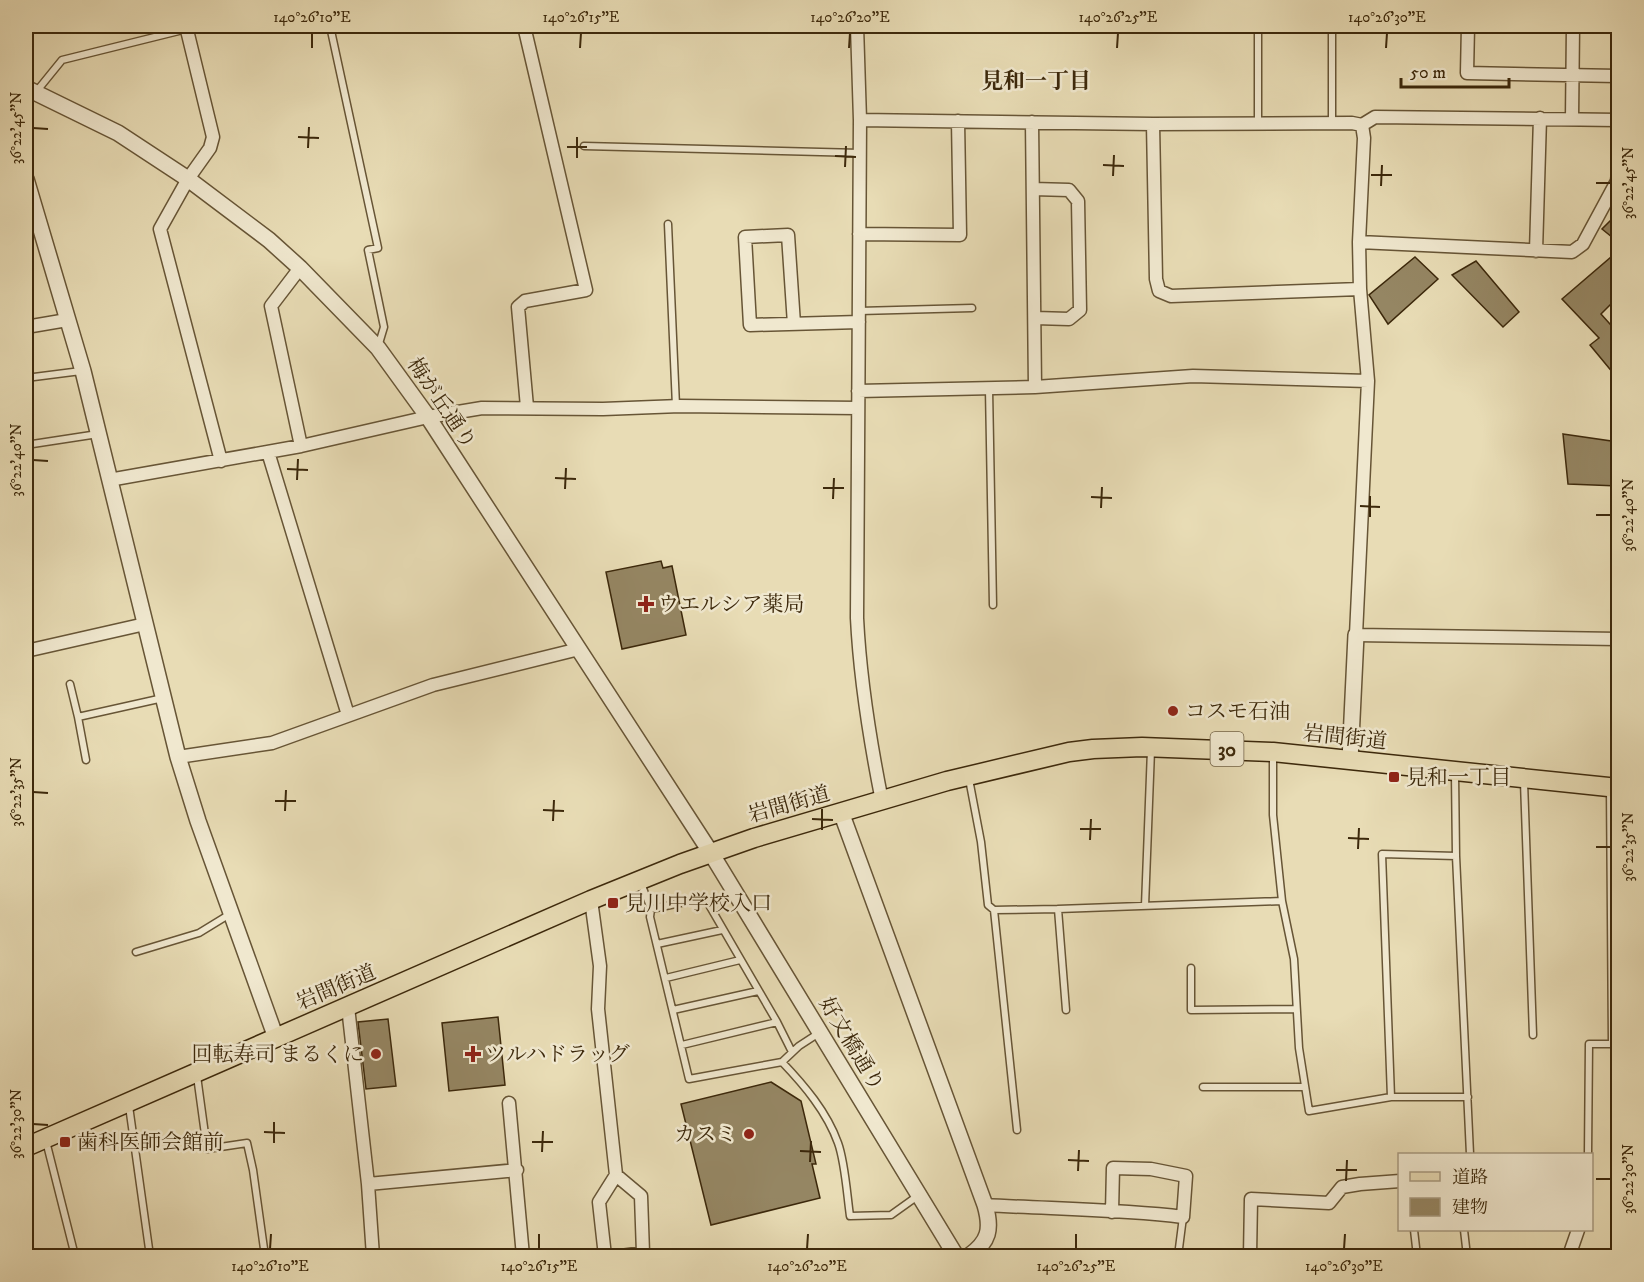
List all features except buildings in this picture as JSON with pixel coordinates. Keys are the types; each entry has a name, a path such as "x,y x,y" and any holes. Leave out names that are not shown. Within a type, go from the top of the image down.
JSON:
{"main road":[{"name":"岩間街道","path":"26,1148 591,900 711,853 969,775 1069,752 1150,747 1273,752 1614,787"}],"street":[{"path":"524,26 586,290 525,302 518,307 527,407"},
{"path":"857,26 860,120 859,649 874,761 882,801"},
{"path":"1468,26 1467,73 1618,76"},
{"path":"1572,119 1573,26"},
{"path":"187,27 213,137 210,148 188,178 160,228 221,461"},
{"name":"梅が丘通り","path":"30,90 118,133 188,178 231,210 300,268 378,348 428,417 711,853"},
{"path":"860,120 1153,124 1352,123 1362,125 1375,117 1618,120"},
{"path":"1536,251 1540,118"},
{"path":"859,234 960,235 958,121"},
{"path":"1032,122 1035,387"},
{"path":"1153,124 1156,279 1159,291 1171,296 1360,289"},
{"path":"1350,760 1368,381 1360,289 1359,242 1364,138 1362,125"},
{"path":"1359,242 1572,252 1583,244 1617,181 1618,173"},
{"path":"26,179 99,434 178,757 276,1038"},
{"path":"1033,189 1069,190 1078,201 1080,310 1069,319 1035,318"},
{"path":"794,324 788,235 745,237 750,325 794,324 859,317"},
{"path":"300,268 271,306 301,446"},
{"path":"26,327 67,320"},
{"path":"858,391 1035,387 1193,376 1368,381"},
{"path":"109,480 301,446 428,417 482,408 603,409 676,406 858,408"},
{"path":"268,452 348,715"},
{"path":"26,651 145,624"},
{"path":"1356,635 1618,639"},
{"path":"178,757 272,743 433,685 579,649"},
{"path":"842,812 989,1219 988,1233 982,1246 969,1257"},
{"name":"好文橋通り","path":"711,853 956,1257"},
{"path":"591,900 600,966 598,1009 616,1175 599,1202 605,1257"},
{"path":"348,1006 368,1184 373,1257"},
{"path":"509,1103 517,1170 523,1257"},
{"path":"985,1206 1183,1217 1186,1176 1151,1169 1113,1168 1112,1212"},
{"path":"368,1184 517,1170"},
{"path":"616,1175 641,1196 643,1253 621,1257"},
{"path":"1250,1257 1251,1200 1329,1203 1342,1187 1398,1181"},
{"path":"1570,1253 1578,1231"}],"lane":[{"path":"330,26 378,248 368,250 384,327 378,348"},
{"path":"1258,26 1258,123"},
{"path":"1332,26 1332,123"},
{"path":"30,90 62,60 187,27"},
{"path":"584,146 860,153"},
{"path":"668,224 676,406"},
{"path":"859,317 972,308"},
{"path":"26,378 82,371"},
{"path":"989,389 993,605"},
{"path":"26,445 99,434"},
{"path":"70,684 86,760"},
{"path":"78,717 163,698"},
{"path":"1145,906 1150,747"},
{"path":"1273,752 1273,815 1282,900 1294,958 1296,1009 1304,1087 1309,1111 1391,1097 1468,1097"},
{"path":"1455,772 1456,856 1470,1153"},
{"path":"969,775 981,842 988,905 994,910 1282,900"},
{"path":"1524,778 1533,1035"},
{"path":"1588,1153 1589,1044 1612,1044 1614,787"},
{"path":"1391,1097 1382,854 1456,856"},
{"path":"640,880 651,909 650,917 689,1079 782,1062 820,1032"},
{"path":"651,909 705,898 792,1052"},
{"path":"1058,909 1066,1010"},
{"path":"994,910 1017,1130"},
{"path":"136,952 199,933 231,914"},
{"path":"657,944 722,930"},
{"path":"666,978 740,960"},
{"path":"1191,968 1191,1010 1296,1009"},
{"path":"674,1010 758,991"},
{"path":"682,1045 777,1022"},
{"path":"782,1062 804,1086 827,1121 838,1144 850,1216 891,1215 919,1195"},
{"path":"196,1072 207,1149 247,1143 265,1257"},
{"path":"1203,1087 1304,1087"},
{"path":"129,1102 150,1257"},
{"path":"45,1139 75,1257"},
{"path":"1178,1257 1183,1217"},
{"path":"1414,1231 1417,1257"},
{"path":"1464,1231 1467,1257"}],"place":[{"name":"ウエルシア薬局","path":"646,604"},
{"name":"コスモ石油","path":"1173,711"},
{"name":"見和一丁目","path":"1394,777"},
{"name":"見川中学校入口","path":"613,903"},
{"name":"回転寿司 まるくに","path":"376,1054"},
{"name":"ツルハドラッグ","path":"473,1054"},
{"name":"カスミ","path":"749,1134"},
{"name":"歯科医師会館前","path":"65,1142"}],"district":[{"name":"見和一丁目","path":"1036,80"}]}
